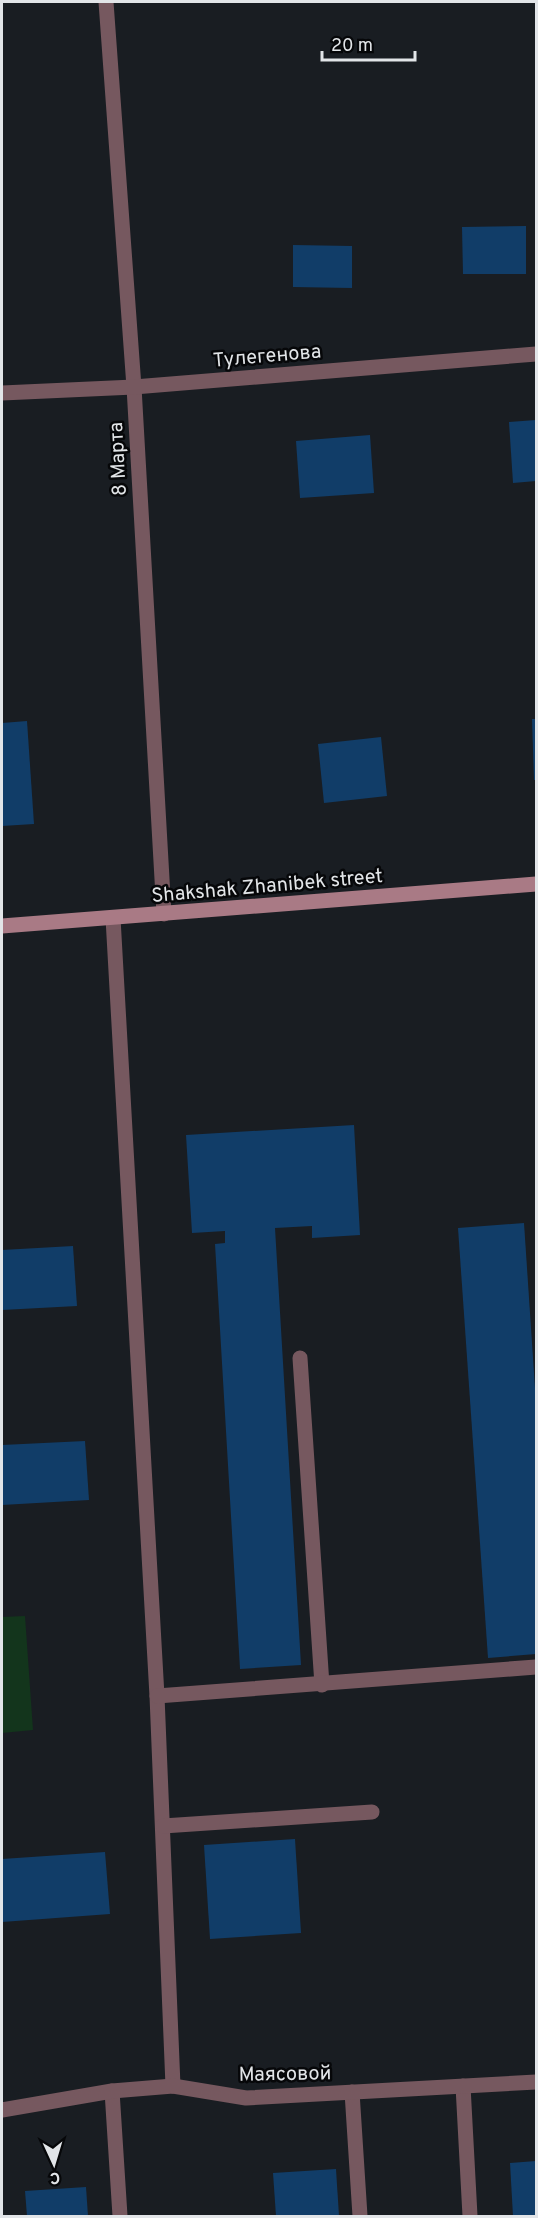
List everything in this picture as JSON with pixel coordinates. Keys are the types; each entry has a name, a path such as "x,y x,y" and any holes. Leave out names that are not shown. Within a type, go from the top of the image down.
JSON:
{"main road":[{"name":"Shakshak Zhanibek street","path":"2,926 537,884"}],"street":[{"name":"8 Марта","path":"106,2 134,387 164,914"},
{"name":"Тулегенова","path":"2,393 134,387 537,354"},
{"path":"113,918 157,1696 173,2086"},
{"path":"300,1358 322,1685"},
{"path":"157,1696 537,1667"},
{"path":"163,1826 372,1812"},
{"name":"Маясовой","path":"2,2110 112,2091 173,2086 246,2098 537,2082"},
{"path":"463,2086 470,2217"},
{"path":"112,2091 120,2217"},
{"path":"352,2092 360,2217"}],"green space":[{"path":"25,1616 33,1730 2,1733 2,1617"}],"building":[{"path":"526,226 526,274 463,274 462,227"},
{"path":"293,245 352,246 352,288 293,287"},
{"path":"536,420 536,481 513,483 509,422"},
{"path":"370,435 374,493 300,498 296,441"},
{"path":"532,719 536,719 536,780 534,780"},
{"path":"27,721 34,824 2,826 2,723"},
{"path":"381,737 387,796 324,803 318,744"},
{"path":"354,1125 360,1235 312,1238 312,1226 275,1228 301,1665 240,1669 215,1244 225,1243 225,1231 192,1233 186,1135"},
{"path":"524,1223 536,1403 536,1654 488,1658 458,1228"},
{"path":"73,1246 77,1306 2,1310 2,1250"},
{"path":"85,1441 89,1500 2,1505 2,1445"},
{"path":"295,1839 301,1933 210,1939 204,1845"},
{"path":"105,1852 110,1914 2,1922 2,1859"},
{"path":"536,2161 536,2216 513,2216 510,2163"},
{"path":"336,2169 339,2216 276,2216 273,2173"},
{"path":"86,2187 88,2216 27,2216 25,2191"}]}
